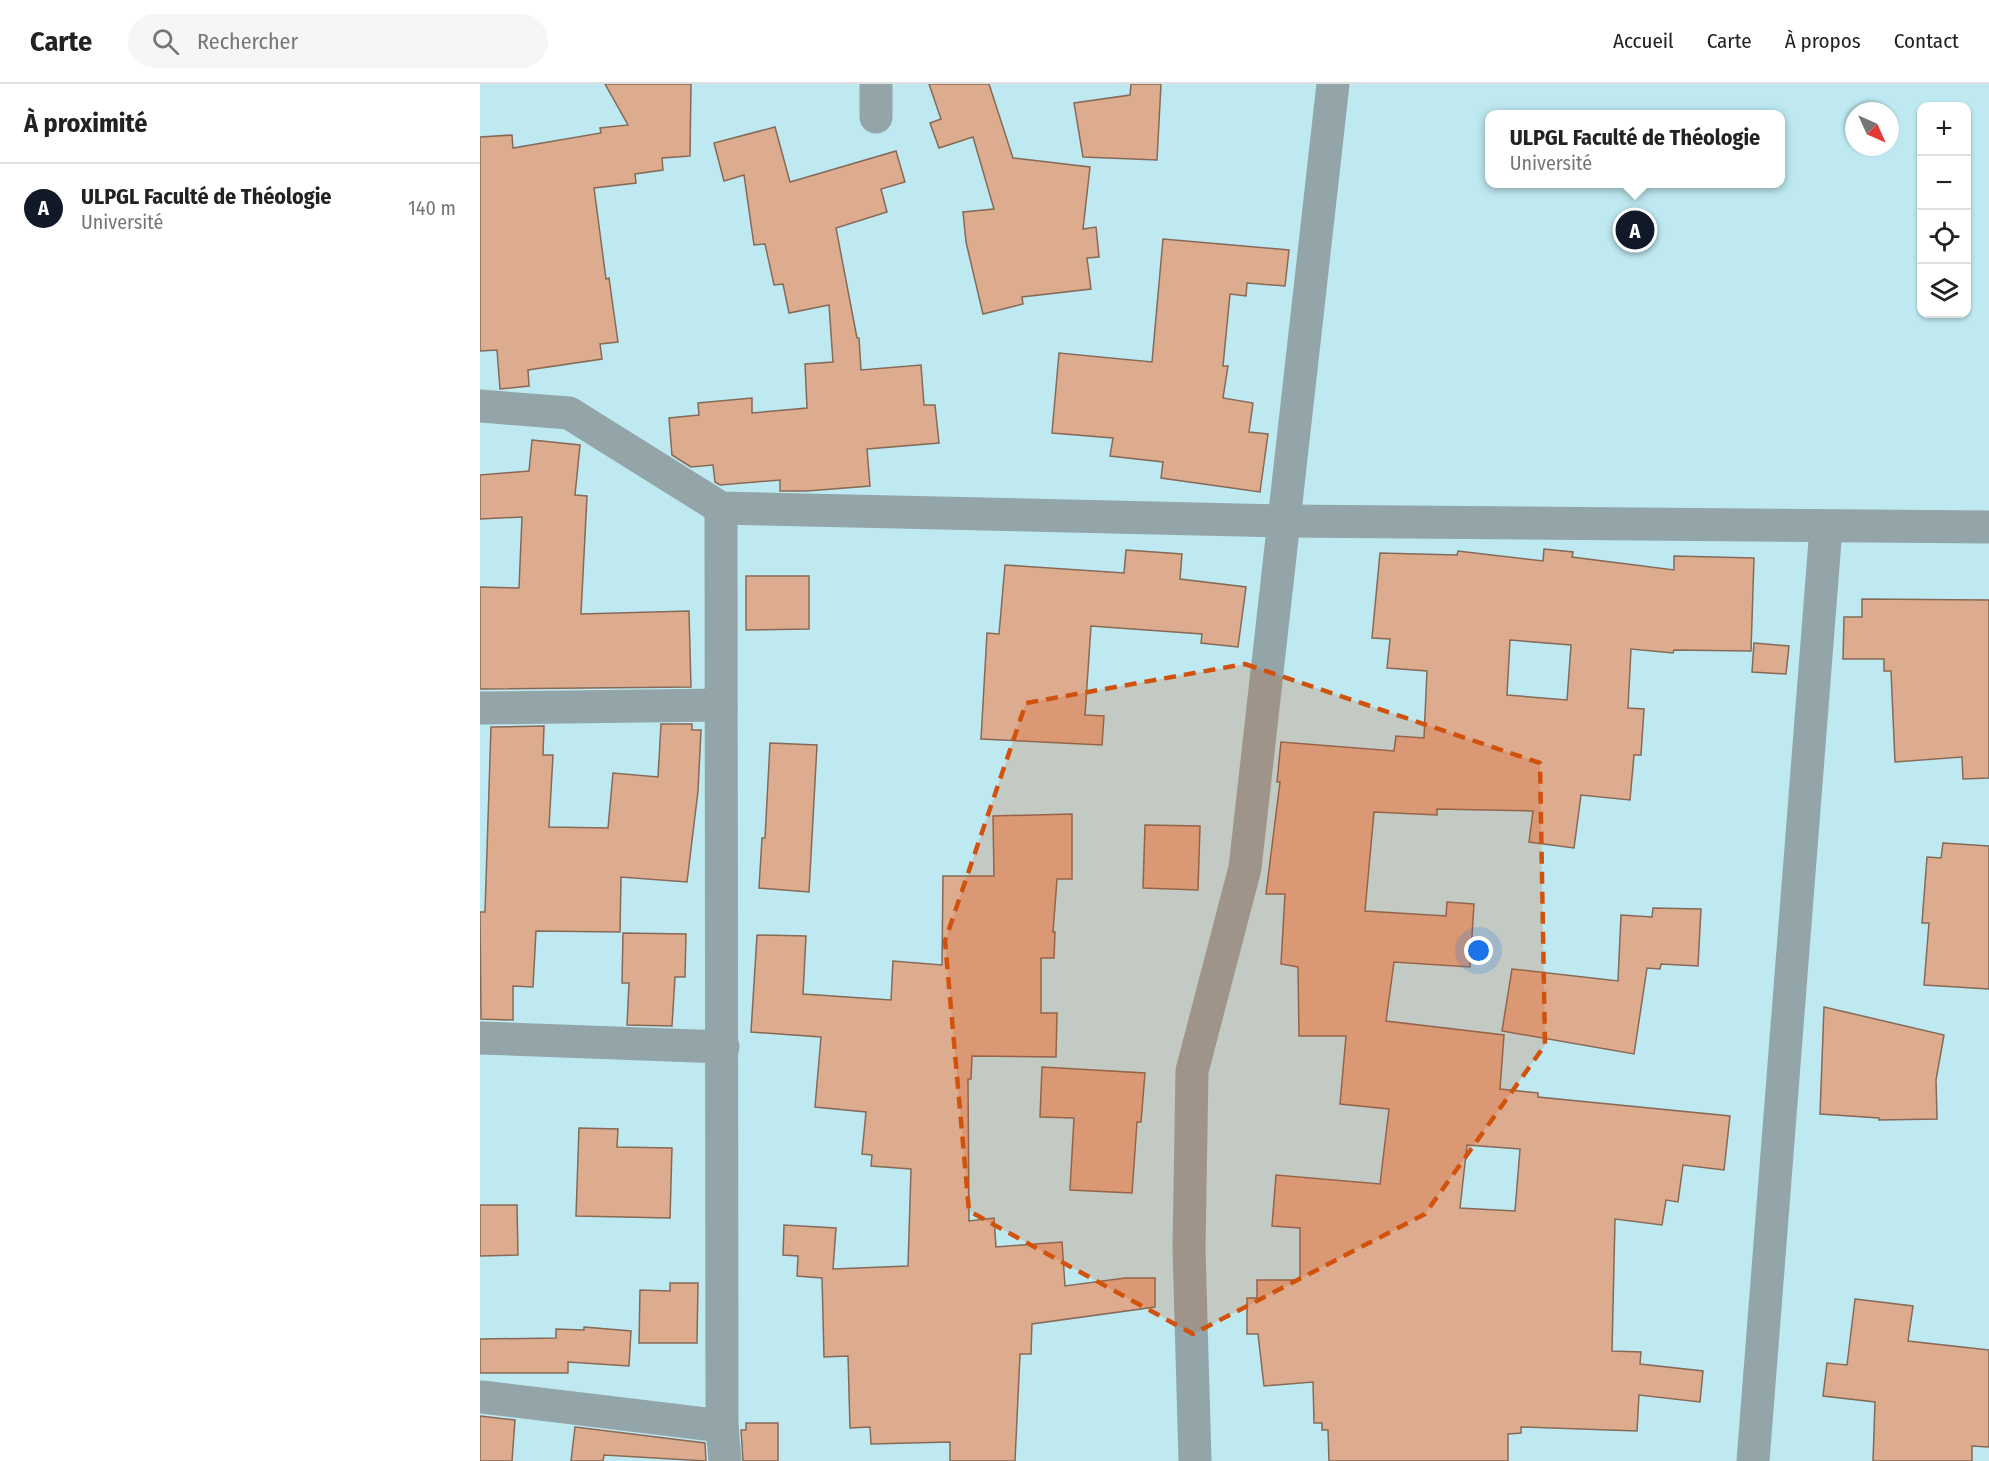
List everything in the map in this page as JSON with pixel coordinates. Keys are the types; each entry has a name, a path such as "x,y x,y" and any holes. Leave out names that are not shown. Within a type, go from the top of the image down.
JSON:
{"street":[{"path":"876,84 876,117"},
{"path":"1195,1461 1190,1248 1192,1071 1245,868 1333,84"},
{"path":"480,406 569,413 721,508 1284,520 1826,528 1989,527"},
{"path":"721,508 722,1426 725,1461"},
{"path":"1753,1461 1826,528"},
{"path":"480,708 721,705"},
{"path":"480,1038 723,1047"},
{"path":"482,1397 722,1426"}],"highlighted area":[{"path":"1245,664 1540,763 1545,1045 1425,1214 1193,1334 969,1211 945,941 1026,703"}],"building":[{"path":"605,84 691,84 690,156 662,158 663,170 635,174 636,183 594,188 606,279 609,278 618,342 600,344 602,359 528,370 529,386 500,389 497,350 480,351 480,137 512,135 513,148 601,133 600,128 628,125"},
{"path":"929,84 989,84 1013,158 1090,167 1083,229 1096,227 1099,257 1087,258 1091,289 1022,297 1023,304 983,314 966,242 963,212 994,209 973,137 939,148 930,123 941,119"},
{"path":"1131,84 1161,84 1157,160 1083,157 1074,103 1130,95"},
{"path":"775,127 790,182 896,151 905,182 881,189 887,212 836,228 857,338 859,338 861,370 921,365 924,405 935,405 939,443 867,449 870,486 780,491 780,480 720,485 715,482 713,465 691,467 672,455 669,418 699,415 698,403 752,398 752,413 807,408 805,364 833,362 829,305 789,313 783,284 774,285 765,244 754,245 744,175 724,181 714,143"},
{"path":"1163,239 1289,250 1285,286 1247,283 1246,296 1230,294 1223,366 1228,366 1223,398 1253,403 1249,432 1268,434 1260,492 1161,478 1163,462 1110,456 1113,438 1052,433 1059,353 1152,362"},
{"path":"532,440 580,445 575,495 587,496 581,614 689,611 691,687 480,689 480,587 519,588 522,517 480,519 480,475 529,471"},
{"path":"1544,549 1573,552 1572,557 1674,570 1674,556 1754,558 1751,651 1674,650 1673,653 1631,649 1628,708 1644,709 1641,755 1634,755 1630,800 1581,795 1574,848 1529,842 1533,811 1437,809 1437,815 1374,812 1365,911 1446,916 1447,902 1474,904 1470,967 1394,962 1386,1021 1504,1035 1500,1089 1538,1093 1538,1097 1730,1116 1724,1170 1683,1165 1678,1202 1666,1200 1662,1225 1615,1219 1612,1351 1641,1352 1640,1364 1703,1371 1700,1402 1639,1395 1637,1431 1521,1427 1521,1433 1508,1434 1508,1461 1329,1461 1328,1430 1322,1430 1322,1423 1314,1423 1313,1382 1264,1386 1258,1334 1247,1334 1247,1298 1257,1298 1257,1280 1300,1280 1300,1228 1272,1226 1276,1175 1380,1184 1389,1109 1340,1104 1346,1036 1299,1036 1298,967 1281,964 1285,894 1266,894 1280,782 1277,782 1281,742 1394,751 1396,736 1424,738 1427,671 1387,668 1390,639 1372,638 1380,553 1457,555 1458,551 1543,561","holes":["1510,640 1571,645 1567,700 1507,695","1467,1145 1520,1149 1515,1211 1460,1208"]},
{"path":"1126,550 1182,554 1180,579 1246,587 1238,647 1201,643 1202,634 1091,626 1085,715 1104,716 1102,745 981,739 987,633 999,634 1005,565 1124,573"},
{"path":"746,576 809,576 809,629 746,630"},
{"path":"1862,599 1989,600 1989,778 1963,779 1962,757 1895,762 1891,671 1884,671 1884,659 1843,659 1844,617 1862,617"},
{"path":"1754,643 1789,646 1786,674 1752,672"},
{"path":"661,724 692,724 692,730 701,730 698,791 687,882 621,877 620,932 536,931 533,987 513,986 513,1020 481,1019 480,912 485,912 491,727 544,726 543,755 553,755 549,827 608,828 613,773 658,777"},
{"path":"770,743 817,745 809,892 759,888 762,838 765,838"},
{"path":"1072,814 1072,879 1057,879 1053,932 1055,932 1054,958 1041,958 1041,1013 1057,1013 1056,1057 972,1056 971,1079 968,1079 969,1221 994,1218 996,1247 1062,1242 1065,1286 1125,1278 1155,1278 1155,1307 1032,1324 1031,1354 1020,1354 1015,1461 950,1461 950,1442 871,1444 870,1427 850,1428 848,1356 824,1357 822,1278 797,1276 798,1256 783,1255 784,1225 836,1228 833,1269 908,1266 911,1169 871,1166 872,1155 862,1154 866,1112 815,1107 821,1037 751,1032 757,935 806,936 803,994 891,1000 893,961 942,965 943,876 994,876 993,816"},
{"path":"1145,825 1200,826 1198,890 1143,888"},
{"path":"1943,843 1989,846 1989,989 1924,985 1929,923 1922,923 1927,857 1941,858"},
{"path":"1653,908 1701,909 1698,966 1661,964 1660,969 1647,968 1634,1054 1502,1031 1512,969 1618,981 1621,915 1652,917"},
{"path":"623,933 686,934 685,977 675,977 672,1026 627,1025 629,983 622,983"},
{"path":"1824,1007 1944,1035 1936,1080 1937,1119 1879,1120 1879,1118 1820,1114"},
{"path":"1042,1067 1145,1073 1141,1122 1137,1122 1132,1193 1070,1190 1074,1118 1040,1117"},
{"path":"579,1128 618,1129 617,1147 672,1148 670,1218 576,1216"},
{"path":"480,1205 517,1205 518,1255 480,1256"},
{"path":"670,1283 698,1283 697,1343 639,1343 640,1290 670,1291"},
{"path":"1855,1299 1913,1306 1908,1341 1989,1350 1989,1447 1972,1446 1972,1461 1873,1461 1875,1402 1823,1396 1827,1363 1847,1365"},
{"path":"584,1327 631,1331 629,1366 568,1362 568,1373 480,1373 480,1339 556,1338 556,1329 584,1330"},
{"path":"480,1416 515,1420 512,1461 480,1461"},
{"path":"746,1423 778,1423 778,1461 743,1461 741,1430 746,1430"},
{"path":"575,1427 705,1443 706,1461 604,1455 603,1461 571,1461"}],"place":[{"name":"ULPGL Faculté de Théologie","path":"1635,230"}]}
